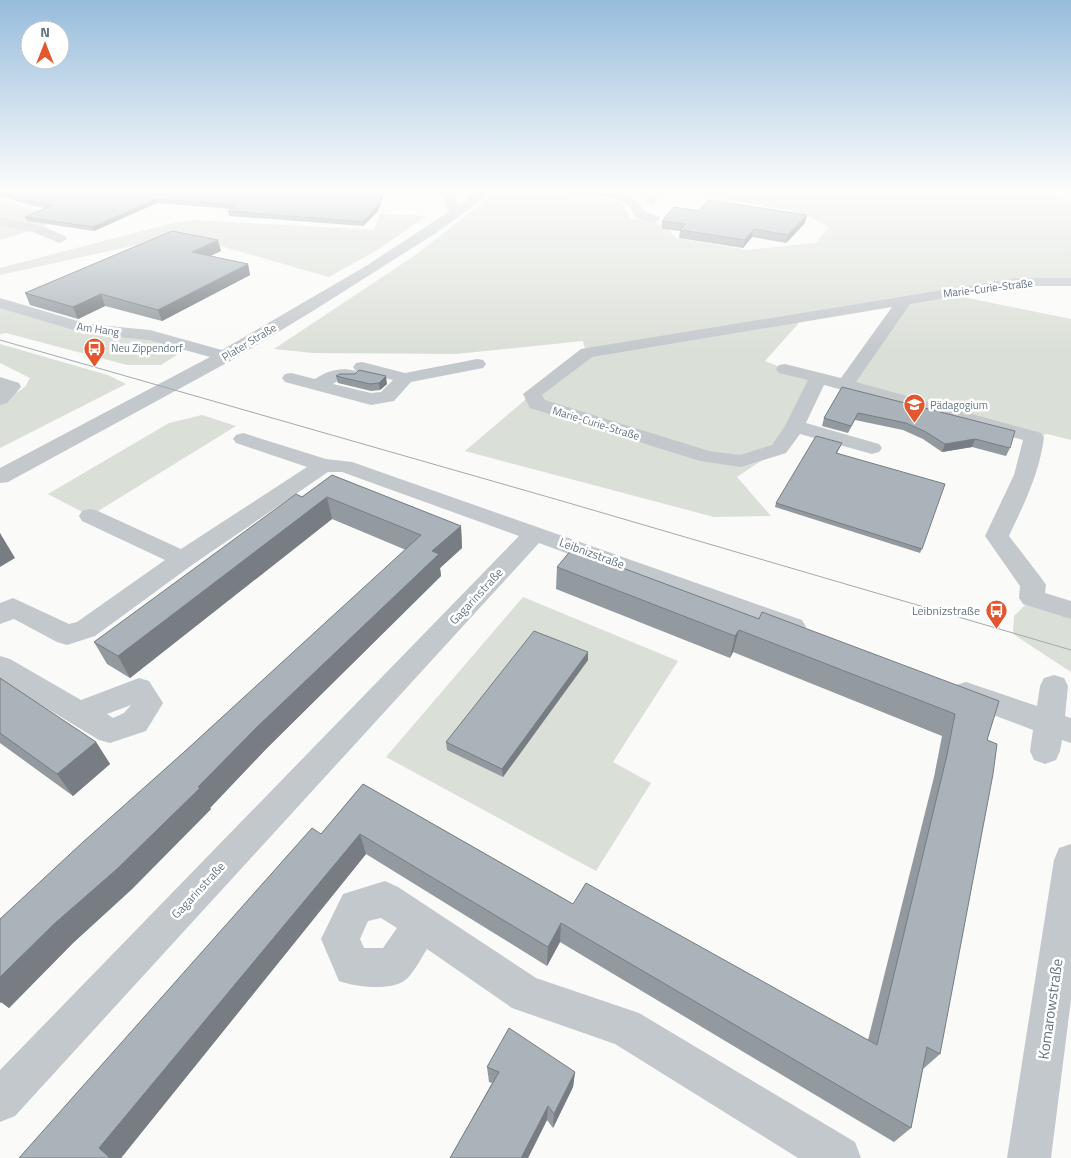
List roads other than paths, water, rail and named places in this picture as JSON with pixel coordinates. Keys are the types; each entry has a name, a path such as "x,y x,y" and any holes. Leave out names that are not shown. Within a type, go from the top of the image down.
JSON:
{"street":[{"name":"Plater Straße","path":"0,464 219,354 400,244"},
{"name":"Plater Straße","path":"0,477 409,244"},
{"name":"Marie-Curie-Straße","path":"819,377 795,426 779,449 741,461 707,458 537,404 532,394 587,353 1016,282 1071,282"},
{"path":"845,385 905,300"},
{"name":"Am Hang","path":"0,303 87,330 150,335 219,354"},
{"path":"318,386 334,375 356,371 405,378 477,364"},
{"path":"785,369 1034,437 1033,447 1016,498 997,536 1033,585 1032,598 1071,610"},
{"path":"290,378 371,399 387,397 405,378"},
{"path":"795,426 872,448"},
{"path":"244,439 324,465 345,466 535,533"},
{"path":"0,614 13,607 66,635 86,629 183,559 324,465"},
{"path":"90,516 183,559"},
{"name":"Leibnizstraße","path":"535,533 816,636"},
{"name":"Gagarinstraße","path":"0,1101 535,533"},
{"path":"0,666 80,713"},
{"path":"940,683 1055,735 1054,686"},
{"name":"Komarowstraße","path":"1029,1158 1071,860"},
{"path":"422,924 526,994 625,1027 839,1158"}],"tram line":[{"path":"0,340 562,501 1071,650"}],"place":[{"name":"Neu Zippendorf","path":"95,367"},
{"name":"Pädagogium","path":"914,424"},
{"name":"Leibnizstraße","path":"996,629"}]}
